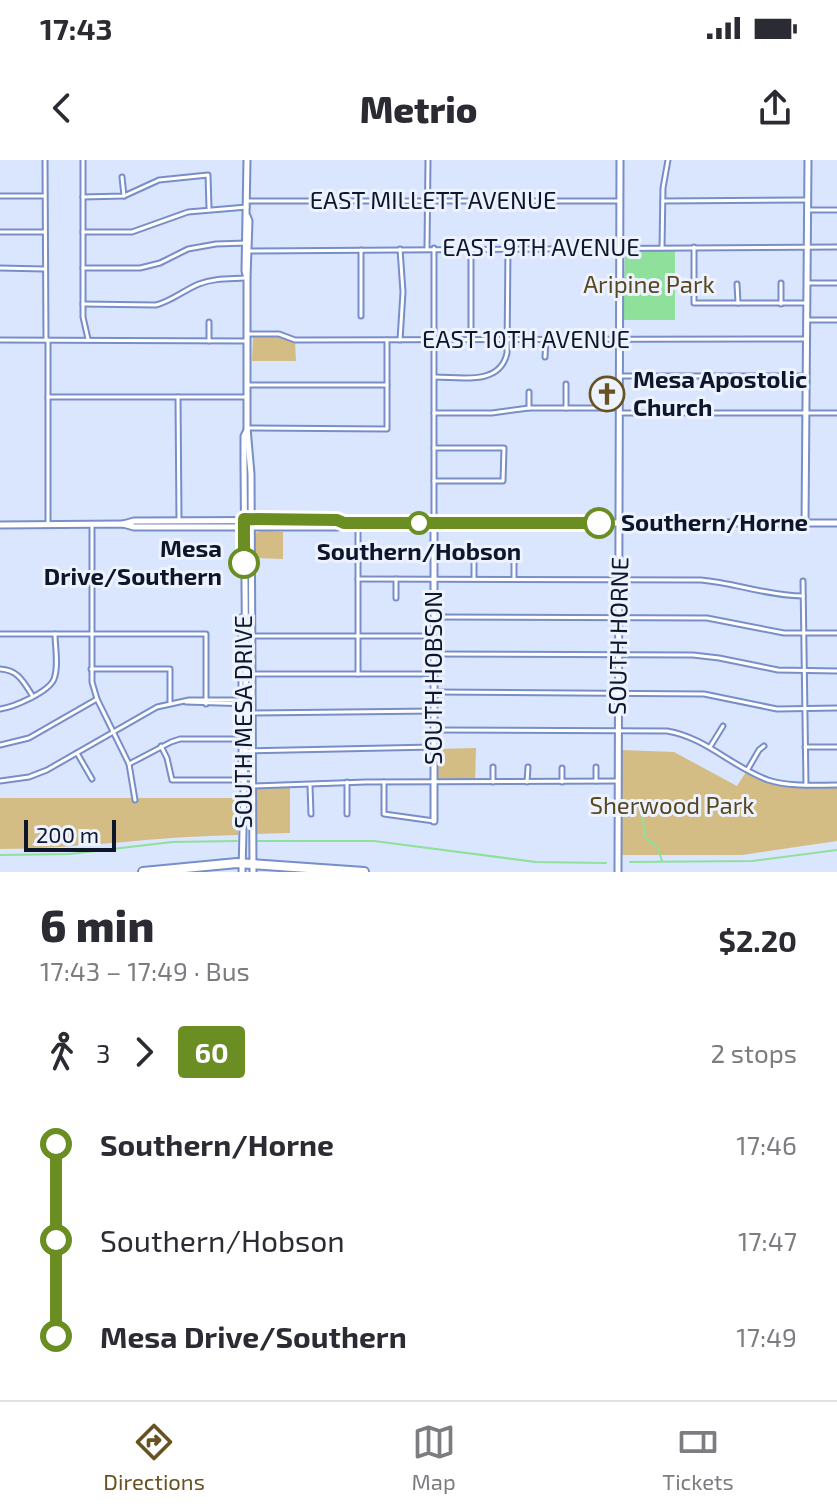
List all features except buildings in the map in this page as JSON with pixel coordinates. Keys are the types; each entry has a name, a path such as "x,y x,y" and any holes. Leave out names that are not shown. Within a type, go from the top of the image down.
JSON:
{"highway":[{"path":"143,872 242,868 364,872"}],"main road":[{"name":"SOUTH MESA DRIVE","path":"247,160 247,428 251,480 248,519"},
{"name":"SOUTH HORNE","path":"618,872 620,160"},
{"path":"805,523 808,160"},
{"name":"SOUTH MESA DRIVE","path":"247,428 244,436 248,519 246,702 252,786 253,868"},
{"path":"244,452 251,480"},
{"path":"123,524 134,521 248,519 344,523 837,523"},
{"path":"150,527 173,524 179,520"},
{"path":"295,527 326,520"},
{"path":"0,525 123,524 248,528 338,527 344,523"},
{"name":"SOUTH HOBSON","path":"434,523 434,821"},
{"name":"SOUTH MESA DRIVE","path":"242,868 243,780 248,751"}],"street":[{"path":"45,160 48,524"},
{"path":"83,160 83,304 88,340"},
{"path":"427,249 428,160"},
{"path":"662,248 668,160"},
{"path":"83,197 124,196 158,178 208,175 209,208"},
{"path":"122,177 124,196"},
{"path":"0,196 45,196"},
{"path":"663,201 808,200"},
{"name":"EAST MILLETT AVENUE","path":"83,232 132,232 188,212 247,204 620,201"},
{"path":"808,210 837,210"},
{"path":"0,232 45,232"},
{"path":"83,268 151,267 188,249 247,243"},
{"path":"434,377 491,376 506,362 508,247"},
{"path":"694,247 694,303 807,303"},
{"name":"EAST 9TH AVENUE","path":"247,251 837,247"},
{"name":"SOUTH HOBSON","path":"434,248 434,523"},
{"path":"471,248 471,339"},
{"path":"400,249 403,292 400,340"},
{"path":"361,250 361,316"},
{"path":"0,268 45,269"},
{"path":"83,304 156,305 173,301 200,284 219,279 247,278"},
{"path":"781,283 781,304"},
{"path":"807,283 837,283"},
{"path":"737,284 738,303"},
{"path":"807,320 837,320"},
{"path":"209,322 209,341"},
{"name":"EAST 10TH AVENUE","path":"0,340 209,341 279,334 291,340 807,339"},
{"path":"545,357 546,339"},
{"path":"247,428 387,429 387,340"},
{"path":"620,376 806,376"},
{"path":"566,384 566,409"},
{"path":"247,385 387,385"},
{"path":"529,392 529,408"},
{"path":"48,397 247,397"},
{"path":"178,397 179,520"},
{"path":"434,413 492,413 529,408 837,413"},
{"path":"434,448 504,448 503,481 434,481"},
{"path":"358,523 358,674"},
{"path":"92,524 91,669 97,699 129,764 135,800"},
{"path":"474,553 474,579"},
{"path":"514,553 514,579"},
{"path":"358,579 727,582 787,596 803,596"},
{"path":"396,579 396,598"},
{"path":"803,581 806,785"},
{"name":"SOUTH MESA DRIVE","path":"241,617 246,702 242,739 243,780"},
{"path":"434,617 707,618 784,633 837,633"},
{"path":"0,634 206,634 206,702"},
{"path":"0,709 32,696 47,687 54,678 55,634"},
{"path":"248,636 434,636"},
{"path":"434,654 719,658 778,670 837,671"},
{"path":"0,669 18,675 32,696"},
{"path":"91,669 170,669 170,703"},
{"path":"248,674 434,674"},
{"path":"434,692 704,694 777,709 837,708"},
{"path":"0,745 29,738 97,699"},
{"path":"0,781 39,773 142,715 170,703 246,702"},
{"path":"138,709 142,715"},
{"path":"248,713 434,711"},
{"path":"710,748 723,726"},
{"path":"434,730 675,732 765,779 781,783 837,785"},
{"path":"129,764 161,746 187,738 242,739"},
{"path":"161,746 172,780 243,780"},
{"path":"748,769 764,746"},
{"path":"248,751 434,747"},
{"path":"805,747 837,747"},
{"path":"77,753 92,779"},
{"path":"493,767 493,782"},
{"path":"527,782 528,767"},
{"path":"596,767 596,781"},
{"path":"562,768 562,782"},
{"path":"39,773 42,780"},
{"path":"252,786 310,786 347,782 618,781"},
{"path":"347,782 347,814"},
{"path":"384,782 384,814 434,821"},
{"path":"310,786 311,814"}],"green space":[{"path":"253,337 278,337 295,342 296,361 252,361"},
{"path":"283,532 283,559 254,558 255,533"},
{"path":"476,748 475,782 433,782 434,749"},
{"name":"Sherwood Park","path":"622,750 674,752 737,786 746,772 782,786 837,787 837,841 742,855 621,855"},
{"path":"256,788 290,788 290,833 256,834"},
{"path":"0,798 240,798 238,835 0,849"}],"shaded area":[{"name":"Aripine Park","path":"625,250 675,250 675,320 623,320"}],"waterway":[{"path":"639,807 645,837 658,848 662,861"},
{"path":"0,855 70,854 172,842 237,841"},
{"path":"257,841 374,841 536,862 606,863"},
{"path":"630,862 752,861 837,850"}],"bus line":[{"name":"60","path":"244,563 244,519 337,520 344,523 599,523"}],"place":[{"name":"Mesa Apostolic Church","path":"607,394"},
{"name":"Southern/Hobson","path":"419,523"},
{"name":"Southern/Horne","path":"599,523"},
{"name":"Mesa Drive/Southern","path":"244,563"}]}
